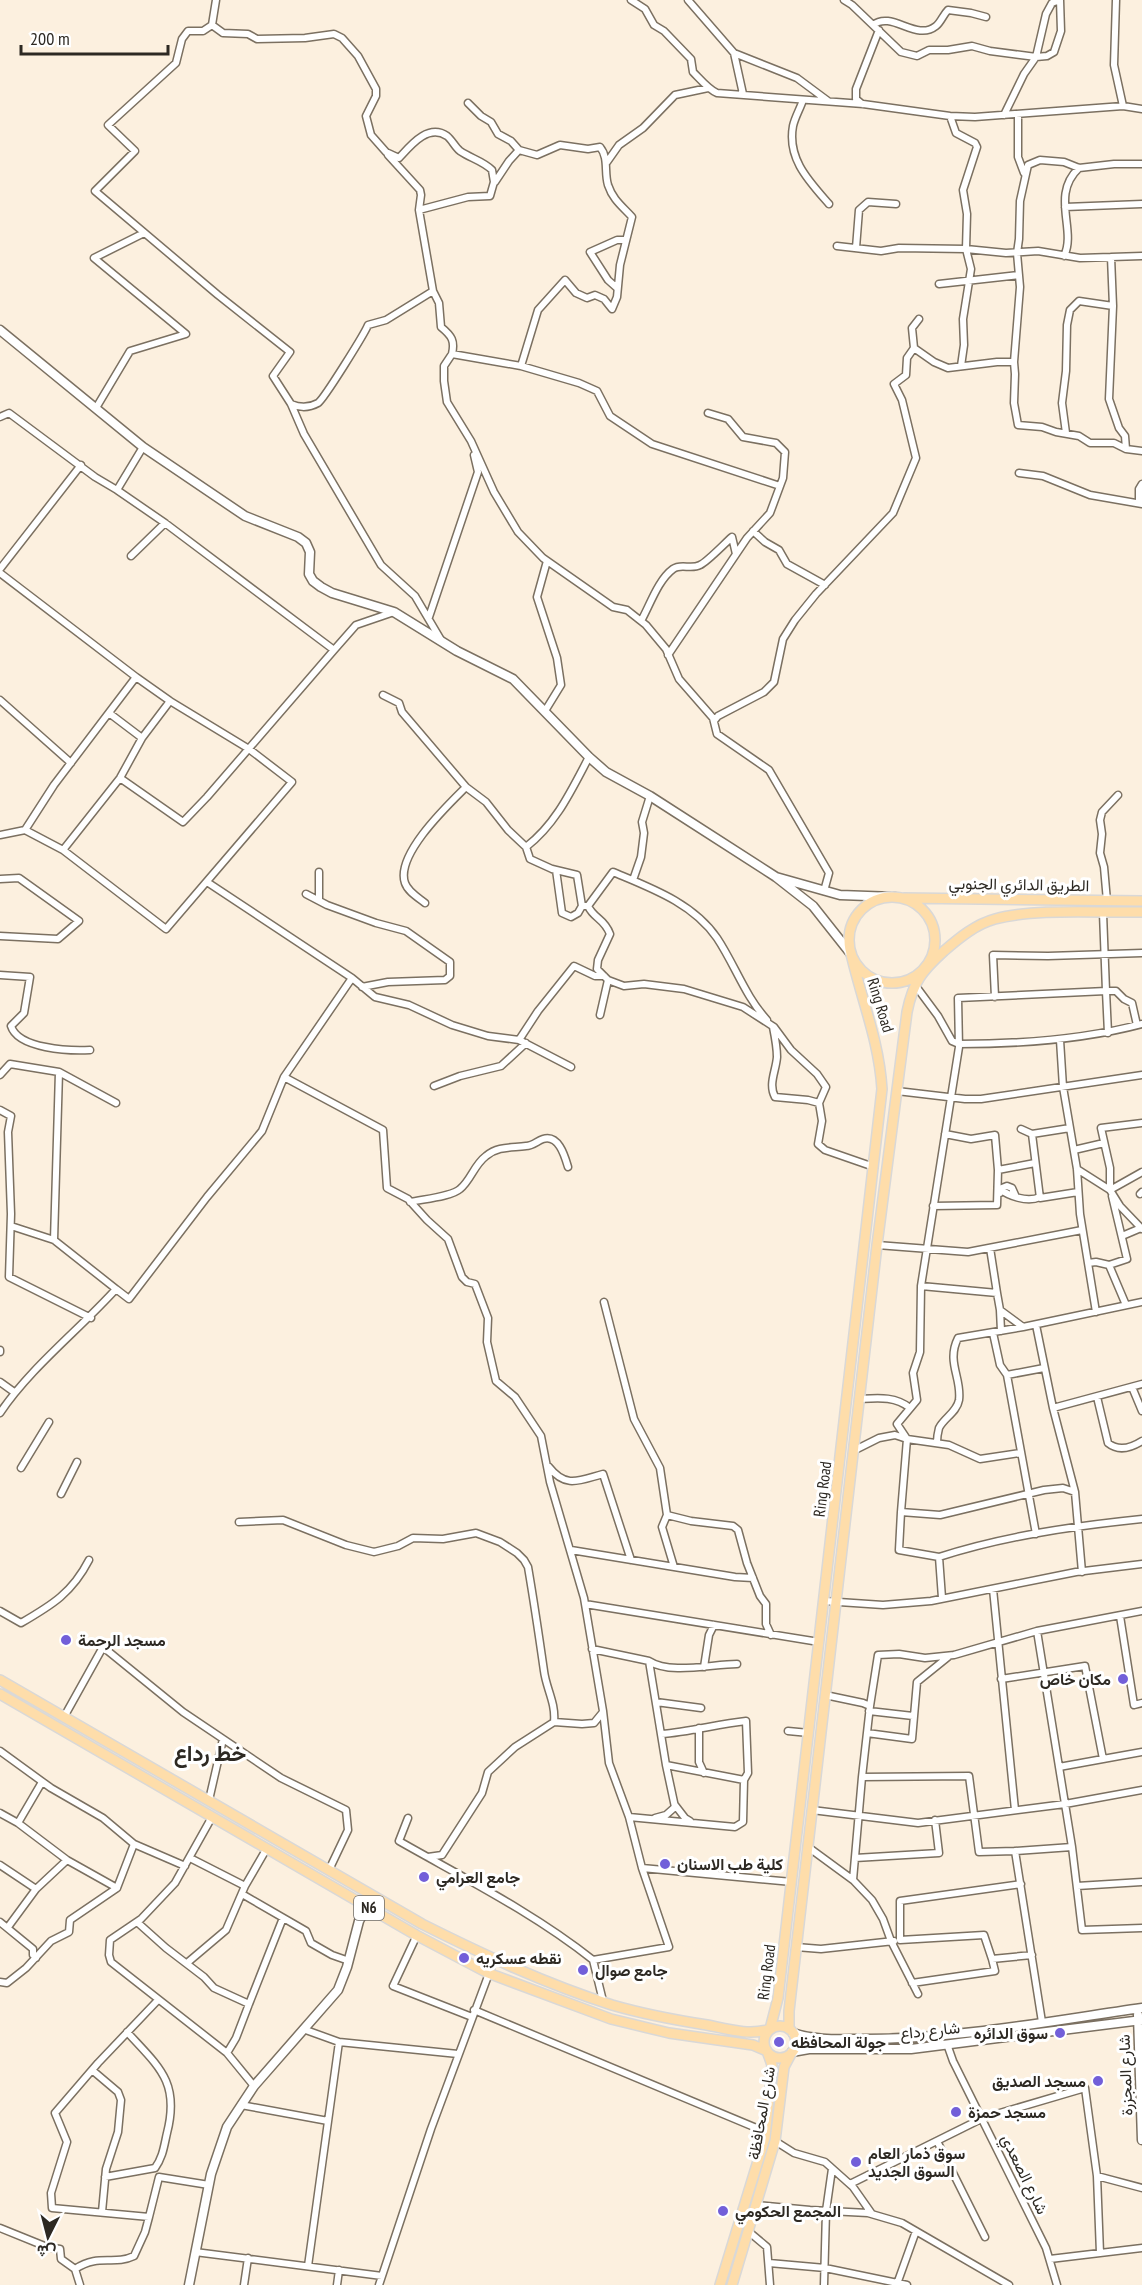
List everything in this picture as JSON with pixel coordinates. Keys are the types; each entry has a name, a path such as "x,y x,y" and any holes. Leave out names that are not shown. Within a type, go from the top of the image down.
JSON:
{"main road":[{"name":"الطريق الدائري الجنوبي","path":"895,897 1142,901"},
{"path":"895,897 915,904 930,919 935,946 930,960 922,971 910,979 897,983 882,982 869,976 858,967 851,954 849,941 851,927 858,914 868,904 895,897"},
{"name":"الطريق الدائري الجنوبي","path":"922,971 974,928 994,919 1022,914 1142,912"},
{"name":"Ring Road","path":"770,2029 778,1998 792,1882 882,1089 877,1043 860,993 851,954"},
{"name":"Ring Road","path":"791,2031 789,2010 877,1245 907,1012 922,971"},
{"name":"N6","path":"0,1680 422,1924 494,1960 550,1983 603,2001 672,2019 754,2033 770,2029"},
{"name":"N6","path":"0,1694 417,1935 488,1973 611,2019 669,2032 753,2045 767,2051"},
{"path":"41,1718 49,1708"},
{"path":"809,1731 821,1731"},
{"path":"100,1751 109,1742"},
{"path":"417,1935 422,1924"},
{"path":"702,2038 703,2024"},
{"path":"780,2026 791,2031 796,2042 792,2052 779,2058 767,2051 764,2037 770,2029 780,2026"},
{"name":"شارع المحافظة","path":"732,2285 756,2205 772,2066 767,2051"},
{"name":"شارع المحافظة","path":"720,2285 760,2175 775,2141 784,2067 792,2052"}],"street":[{"path":"212,26 216,0"},
{"path":"631,0 645,9 654,26 664,31 691,59 693,72 703,80 708,88 717,93 863,104 950,116 1004,115 1123,106 1142,109"},
{"path":"688,0 734,53 797,78 828,102"},
{"path":"844,0 901,52 910,56 917,56 929,50 948,50 966,46 1036,57 1047,56 1054,52 1061,31 1059,0 1052,3 1046,14 1036,57 1020,82 1004,115"},
{"path":"1116,0 1114,65 1123,106"},
{"path":"873,25 877,21 887,21 915,30 923,30 937,25 948,10 986,17"},
{"path":"212,26 223,33 248,34 257,39 305,38 334,34 342,38 358,56 376,89 376,96 367,111 366,122 371,135 420,190 420,210 433,291 439,303 441,327 452,335 454,344 452,354 444,366 447,402 471,441 506,514 518,532 548,561 613,607 627,610 640,621 666,649 679,680 714,721 717,734 769,770 829,873 824,891"},
{"path":"212,26 203,31 188,32 182,39 176,63 108,125 135,151 94,191 290,352 273,376 291,405 304,434 381,565 415,596 441,641"},
{"path":"863,104 856,99 856,89 879,30"},
{"path":"734,53 743,94"},
{"path":"606,163 611,153 643,128 675,96 708,88"},
{"path":"803,100 793,124 793,153 802,173 829,204"},
{"path":"468,103 491,122 498,134 511,141 519,150 537,155 560,145 588,149 598,146 604,152 611,192 618,204 632,217 625,240 617,297 612,309 604,299 595,295 587,298 576,293 565,280 538,310 521,366"},
{"path":"1018,114 1018,157 1025,174"},
{"path":"950,116 956,133 975,143 977,147 963,190 967,214 966,249 971,269 963,319 961,366"},
{"path":"386,152 399,158 417,139 435,133 442,134 448,137 457,149 488,166 492,170 494,182"},
{"path":"420,210 468,197 490,196 494,182 519,150"},
{"path":"1142,164 1079,168 1064,162 1040,160 1031,162 1025,174 1020,201 1017,253 1018,318 1014,362 1014,403 1018,425 1042,427 1079,436 1090,443 1114,443 1126,449 1142,451"},
{"path":"1064,256 1068,248 1065,207 1068,182 1079,168"},
{"path":"856,248 859,210 868,202 896,204"},
{"path":"1065,207 1142,204"},
{"path":"96,408 130,351 186,334 94,258 144,232"},
{"path":"617,288 608,280 590,252 617,240 625,240"},
{"path":"837,246 881,251 899,248 966,249 1006,254 1038,251 1080,258 1142,256"},
{"path":"1111,257 1113,306 1109,399 1119,428 1125,436 1126,449"},
{"path":"939,284 1019,275"},
{"path":"291,405 307,407 323,399 368,325 386,320 433,291"},
{"path":"1066,433 1062,394 1066,371 1066,340 1070,310 1078,301 1113,306"},
{"path":"714,721 718,716 764,692 774,682 783,639 795,620 893,513 916,458 902,400 894,384 906,375 907,358 914,348 912,328 919,319"},
{"path":"0,330 143,447 245,516 298,537 306,543 310,552 309,574 313,581 321,587 332,593 394,612 457,651 513,679 606,772 650,796 776,877 813,906 851,954"},
{"path":"914,348 943,366 1014,362"},
{"path":"452,354 521,366 579,382 597,391 610,416 652,444 780,486"},
{"path":"0,417 9,413 95,477 165,523 334,650"},
{"path":"669,655 736,554 770,513 783,478 785,452 776,443 744,437 729,418 708,413"},
{"path":"429,617 478,472 471,441"},
{"path":"117,490 143,447"},
{"path":"0,835 25,830 63,850 166,929 291,782 249,749 136,677 0,571 81,465"},
{"path":"1019,473 1043,476 1090,495 1140,503 1142,484"},
{"path":"132,556 165,523"},
{"path":"753,531 765,542 779,550 787,564 825,585"},
{"path":"640,621 664,580 674,568 680,566 692,569 703,565 732,537 736,554"},
{"path":"545,711 561,685 557,658 537,597 548,561"},
{"path":"120,778 183,822 356,625 394,612"},
{"path":"25,830 71,763 136,677"},
{"path":"383,695 399,703 402,712 466,787 486,802 508,830 526,847 531,859 556,870 577,875 585,906 605,922 610,934 598,960 597,969 606,978"},
{"path":"0,700 71,763"},
{"path":"63,850 120,778 142,738 170,700"},
{"path":"109,713 142,738"},
{"path":"526,847 543,834 565,803 589,757"},
{"path":"426,903 413,894 405,883 408,858 436,818 466,787"},
{"path":"1107,901 1104,867 1100,853 1102,834 1100,820 1102,812 1118,795"},
{"path":"633,880 641,857 644,833 642,822 650,796"},
{"path":"556,870 562,913 571,917 578,914 614,872 662,893 687,908 716,937 753,1005 774,1027 791,1050 817,1074 826,1087 819,1103 822,1121 818,1144 825,1150 874,1167"},
{"path":"319,872 319,900"},
{"path":"776,877 840,895 895,897"},
{"path":"0,879 19,878 79,921 58,939 0,936"},
{"path":"207,882 352,978 375,997 409,1005 452,1025 488,1036 519,1040 571,1067"},
{"path":"306,894 376,923 406,931 426,948 450,962 450,976 445,980 388,982 362,987"},
{"path":"1103,913 1108,1033"},
{"path":"995,997 993,955 1142,953"},
{"path":"519,1040 538,1011 574,966 624,986 644,984 684,989 743,1007 774,1027"},
{"path":"0,975 30,977 24,1013 11,1026 12,1032 51,1050 90,1050"},
{"path":"11,1226 54,1240 129,1299 207,1197 262,1131 284,1077 352,978"},
{"path":"600,1015 606,978"},
{"path":"915,985 938,1016 952,1041 959,1044 1007,1044 1060,1040 1108,1033 1140,1025 1132,1003 1116,991 958,998 959,1044 921,1286 920,1352 913,1373 916,1400 897,1424 907,1439 899,1550 939,1557 1076,1526 1142,1519"},
{"path":"774,1027 777,1053 772,1092 775,1097 819,1103"},
{"path":"1060,1040 1063,1087 1077,1169 1082,1230 1096,1312"},
{"path":"434,1086 460,1076 501,1066 526,1043"},
{"path":"0,1075 10,1064 59,1072 116,1103"},
{"path":"54,1240 59,1072"},
{"path":"897,1091 950,1098 981,1099 1142,1075"},
{"path":"284,1077 384,1130 387,1188 410,1202 448,1239 462,1277 467,1282 475,1284 488,1318 488,1342 496,1381 515,1397 541,1436 546,1464 585,1604 609,1762 629,1817 642,1868 669,1947 594,1960"},
{"path":"0,1110 10,1116 8,1132 11,1226 9,1277 91,1318"},
{"path":"1088,1263 1109,1265 1127,1259 1111,1193 1110,1168 1101,1128 1142,1123"},
{"path":"1021,1129 1032,1134 1070,1128"},
{"path":"933,1206 997,1205 999,1189 995,1134 971,1139 945,1134"},
{"path":"1032,1134 1040,1197"},
{"path":"410,1202 460,1190 478,1163 495,1149 530,1146 547,1138 558,1144 564,1152 568,1167"},
{"path":"1074,1150 1104,1143"},
{"path":"998,1170 1035,1163"},
{"path":"1077,1169 1111,1193 1142,1228 1122,1236"},
{"path":"1111,1193 1142,1172"},
{"path":"999,1189 1007,1195 1034,1200 1040,1197 1078,1192"},
{"path":"877,1245 968,1252 1082,1230"},
{"path":"990,1248 1001,1331"},
{"path":"1109,1265 1126,1305"},
{"path":"921,1286 997,1293"},
{"path":"0,1413 14,1392 91,1318 116,1288"},
{"path":"604,1302 634,1419 660,1468 667,1515 662,1527 674,1567"},
{"path":"937,1442 939,1428 959,1401 952,1362 954,1345 958,1338 1023,1328 1142,1302"},
{"path":"1000,1310 1023,1328"},
{"path":"1035,1325 1053,1408 1075,1492 1076,1526 1082,1572"},
{"path":"993,1333 1000,1365 1007,1375 1036,1534"},
{"path":"1007,1375 1044,1368"},
{"path":"0,1382 14,1392"},
{"path":"1053,1408 1142,1384"},
{"path":"1132,1387 1142,1411"},
{"path":"1097,1397 1108,1443 1117,1449 1124,1449 1142,1441"},
{"path":"860,1399 885,1398 902,1401 910,1408"},
{"path":"21,1468 49,1422"},
{"path":"854,1451 887,1436 895,1435 949,1445 980,1459 1020,1453"},
{"path":"61,1494 77,1462"},
{"path":"546,1464 557,1478 564,1480 573,1481 603,1474 631,1560"},
{"path":"901,1512 940,1515 1044,1490 1063,1488 1075,1492"},
{"path":"667,1515 691,1521 733,1526 738,1530 753,1578 766,1604 766,1624 771,1635"},
{"path":"239,1522 283,1520 345,1545 374,1552 398,1546 413,1538 430,1540 476,1533 500,1542 516,1552 528,1567 544,1673 554,1705 554,1722"},
{"path":"571,1550 753,1578"},
{"path":"939,1557 942,1598"},
{"path":"0,1611 21,1623 46,1609 76,1584 89,1560"},
{"path":"824,1601 883,1605 942,1598 1082,1572 1142,1564"},
{"path":"993,1589 1015,1810"},
{"path":"585,1604 819,1642"},
{"path":"853,1880 857,1817 869,1709 878,1655 899,1654 925,1658 950,1655 1037,1631 1142,1611"},
{"path":"1120,1616 1134,1705 1142,1703"},
{"path":"704,1667 709,1635 714,1625"},
{"path":"1037,1631 1072,1847 1082,1930 1142,1928"},
{"path":"64,1717 103,1647 183,1712 281,1778 346,1810 348,1830 329,1870"},
{"path":"592,1649 649,1662 659,1668 698,1669 716,1664 737,1664"},
{"path":"867,1733 912,1739 917,1682 950,1655"},
{"path":"649,1662 675,1807 666,1815 650,1819"},
{"path":"1001,1679 1085,1666 1103,1759"},
{"path":"825,1695 863,1703 869,1709 913,1716"},
{"path":"656,1702 701,1708"},
{"path":"428,1857 442,1855 482,1793 488,1772 515,1747 554,1722 582,1725 594,1723 603,1711"},
{"path":"629,1817 735,1827 742,1822 744,1780 748,1773 746,1721 687,1732 661,1734"},
{"path":"699,1728 699,1762 704,1773"},
{"path":"788,1731 809,1731"},
{"path":"209,1800 224,1739"},
{"path":"0,1751 42,1782 103,1818 134,1845 185,1866"},
{"path":"1059,1767 1142,1752"},
{"path":"666,1765 744,1780"},
{"path":"862,1777 969,1776 979,1852 1072,1847"},
{"path":"18,1823 42,1782"},
{"path":"812,1810 918,1823 1142,1790"},
{"path":"673,1801 677,1810 685,1818 696,1823"},
{"path":"0,1813 18,1823 67,1860 117,1888"},
{"path":"212,1816 175,1883 137,1922 110,1940 109,1955 111,1962 227,2053 254,2086"},
{"path":"408,1818 399,1841 517,1908 570,1941 594,1960 603,2001"},
{"path":"855,1858 939,1853 935,1820"},
{"path":"0,1982 7,1983 26,1968 51,1941 69,1932 70,1920 117,1888 134,1845"},
{"path":"808,1847 853,1880 872,1900 884,1919 891,1941 918,1994"},
{"path":"187,1963 226,1930 245,1886 267,1848"},
{"path":"1015,1851 1042,2022"},
{"path":"190,1858 245,1886"},
{"path":"8,1927 36,1889 67,1860"},
{"path":"0,1865 36,1889"},
{"path":"642,1868 792,1882"},
{"path":"1077,1887 1142,1882"},
{"path":"900,1940 900,1901 1021,1884"},
{"path":"242,1894 306,1931 311,1943 332,1956 349,1961"},
{"path":"189,2285 208,2185 227,2127 254,2086 338,1989 349,1961 359,1921 367,1906"},
{"path":"227,2053 236,2038 283,1918"},
{"path":"137,1922 214,1988 249,2004"},
{"path":"0,1923 8,1927 33,1949 33,1955 36,1958"},
{"path":"417,1935 393,1986 473,2014 766,2132"},
{"path":"796,1947 821,1949 900,1940 984,1935 995,1971 912,1983"},
{"path":"992,1959 1032,1955"},
{"path":"379,2285 458,2054 494,1960"},
{"path":"149,2217 52,2208 51,2193 67,2142 55,2113 158,2000"},
{"name":"شارع رداع","path":"791,2031 804,2037 909,2039 1140,2009"},
{"name":"شارع المجزرة","path":"1140,2009 1142,2140"},
{"name":"شارع رداع","path":"792,2052 808,2049 911,2049 1140,2020"},
{"path":"303,2029 339,2042 458,2054"},
{"path":"105,2177 155,2168 163,2152 170,2121 172,2099 164,2075 157,2064 127,2032"},
{"path":"308,2266 339,2042"},
{"name":"شارع الصعدي","path":"947,2044 953,2061 1046,2248 1057,2285"},
{"path":"92,2070 118,2092 121,2100 118,2132 105,2177 102,2212"},
{"path":"850,2184 983,2118 1085,2088 1097,2176 1100,2253"},
{"path":"241,2105 328,2121"},
{"path":"775,2141 794,2153 825,2162 850,2184 873,2214"},
{"path":"937,2141 985,2236"},
{"path":"824,2285 826,2211 832,2169"},
{"path":"75,2269 91,2260 127,2259 134,2256 145,2232 159,2176 208,2185"},
{"path":"1097,2176 1142,2188"},
{"path":"756,2205 873,2214 903,2223 1009,2285"},
{"path":"0,2228 47,2247 60,2249 61,2259 75,2269 80,2285"},
{"path":"748,2230 767,2247 771,2285"},
{"path":"897,2283 916,2231"},
{"path":"1050,2259 1142,2248"},
{"path":"195,2252 382,2276"},
{"path":"244,2285 248,2258"},
{"path":"769,2263 825,2268 907,2285"},
{"path":"337,2285 339,2270"}],"place":[{"name":"مسجد الرحمة","path":"66,1640"},
{"name":"مكان خاص","path":"1123,1679"},
{"name":"كلية طب الاسنان","path":"665,1864"},
{"name":"جامع العرامي","path":"424,1877"},
{"name":"نقطه عسكريه","path":"464,1958"},
{"name":"جامع صوال","path":"583,1970"},
{"name":"سوق الدائره","path":"1060,2033"},
{"name":"جولة المحافظه","path":"779,2042"},
{"name":"مسجد الصديق","path":"1098,2081"},
{"name":"مسجد حمزة","path":"956,2112"},
{"name":"سوق ذمار العام السوق الجديد","path":"856,2162"},
{"name":"المجمع الحكومي","path":"723,2211"}],"district":[{"name":"خط رداع","path":"210,1753"}]}
